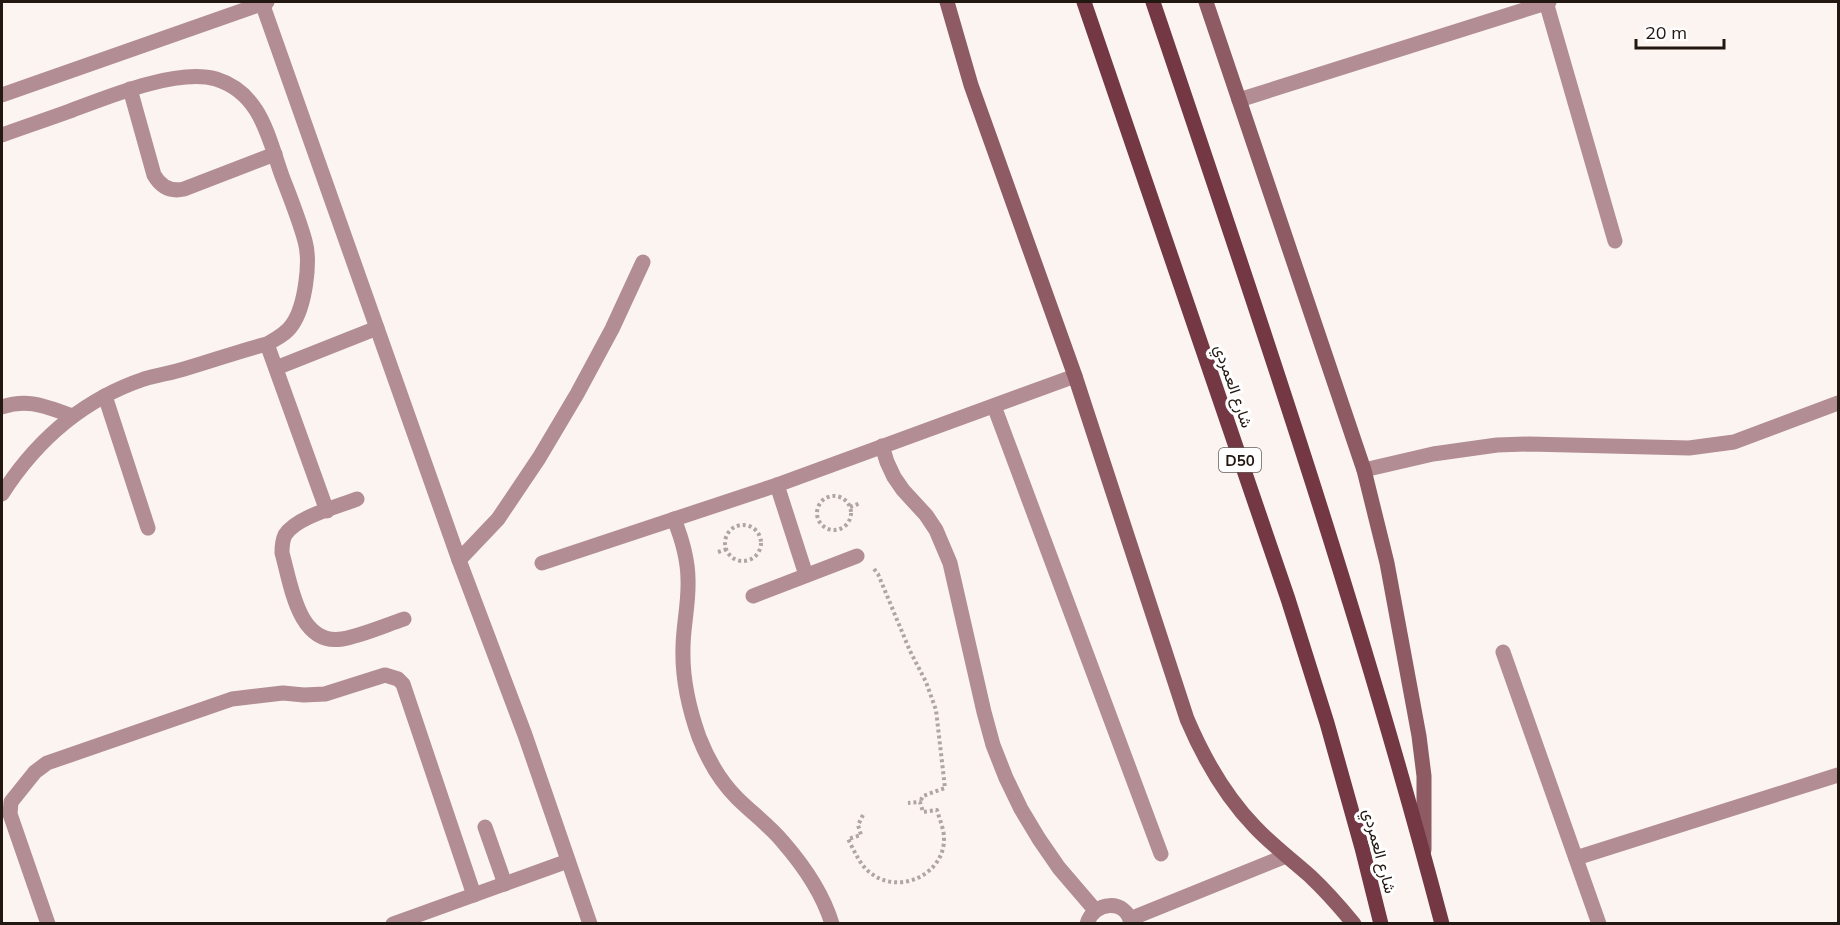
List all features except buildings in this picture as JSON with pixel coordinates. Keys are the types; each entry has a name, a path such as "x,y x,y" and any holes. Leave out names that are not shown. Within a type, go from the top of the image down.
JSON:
{"main road":[{"name":"شارع العمردي","path":"1084,2 1288,599 1327,723 1381,924"},
{"path":"1153,2 1307,463 1355,619 1442,924"}],"street":[{"path":"2,95 265,2 377,328 459,560 525,735 590,924"},
{"path":"947,2 971,85 1075,376 1191,729 1215,777 1234,803 1255,827 1334,901 1354,924"},
{"path":"1206,2 1364,470 1387,563 1419,736 1424,776 1424,856"},
{"path":"1239,100 1548,2 1616,241"},
{"path":"2,135 130,89 160,81 194,77 214,78 233,86 248,98 260,113 305,242 307,256 303,297 293,325 281,337 267,344 143,380 105,396 73,416 43,440 2,494"},
{"path":"130,89 154,175 158,181 170,189 184,189 274,154"},
{"path":"459,560 498,519 539,458 612,329 644,262"},
{"path":"276,368 377,328"},
{"path":"267,344 327,511"},
{"path":"542,563 777,485 1075,376"},
{"path":"105,396 148,528"},
{"path":"2,407 28,402 73,416"},
{"path":"1364,470 1433,454 1497,445 1689,448 1712,446 1745,438 1839,403"},
{"path":"994,406 1161,854"},
{"path":"882,446 894,477 936,530 950,562 984,712 993,745 1006,777 1039,839 1059,868 1095,910"},
{"path":"777,485 806,575"},
{"path":"357,499 300,521 285,534 282,553 300,613 304,623 312,631 331,639 343,639 404,619"},
{"path":"674,519 682,539 688,580 682,651 685,680 690,708 699,736 720,778 735,797 783,841 809,876 830,915 832,924"},
{"path":"753,596 857,556"},
{"path":"1503,652 1599,924"},
{"path":"48,924 10,813 11,802 40,767 232,699 283,693 324,694 385,675 398,679 403,684 474,895"},
{"path":"1576,858 1839,776"},
{"path":"485,827 505,884"},
{"path":"1087,924 1090,915 1101,906 1115,905 1121,908 1131,921 1286,856"},
{"path":"393,924 568,861"}],"path":[{"path":"837,496 845,500 850,507 847,524 840,529 831,530 823,526 818,519 817,510 821,502 828,497 837,496"},
{"path":"850,507 861,503"},
{"path":"737,525 752,527 760,538 758,553 752,558 738,560 727,549 725,542 727,535 737,525"},
{"path":"718,552 727,549"},
{"path":"857,556 869,563 878,574 936,710 945,788 922,796 920,802 923,812 937,810 944,837 941,853 933,868 920,878 904,883 887,882 872,875 860,863 848,839 861,835 858,825 864,815"},
{"path":"908,803 920,802"}]}
